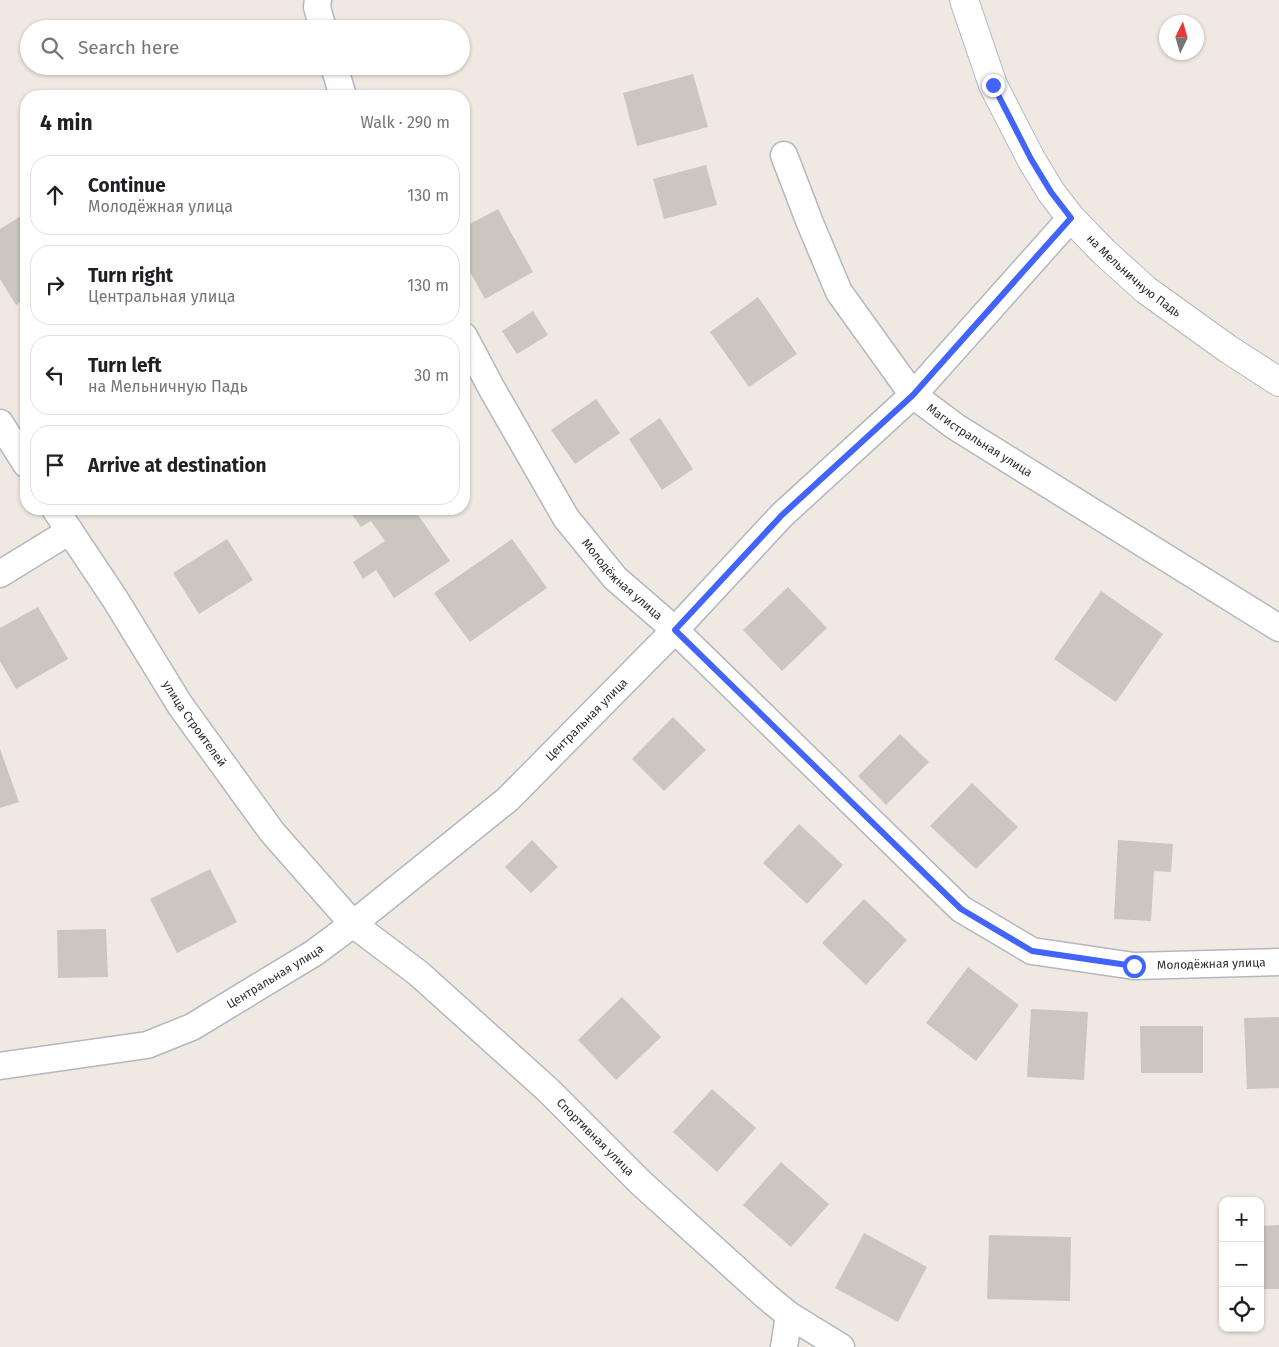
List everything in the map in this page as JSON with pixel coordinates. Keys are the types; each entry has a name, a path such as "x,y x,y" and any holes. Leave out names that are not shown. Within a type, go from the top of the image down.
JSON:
{"street":[{"path":"318,0 317,7 321,20"},
{"name":"на Мельничную Падь","path":"964,0 993,85 1031,159 1051,192 1071,218 1104,252 1146,290 1228,349 1279,382"},
{"path":"337,75 341,90"},
{"name":"Магистральная улица","path":"784,156 839,292 913,395 956,428 1279,628"},
{"name":"Центральная улица","path":"0,1066 147,1045 192,1027 314,953 353,924 508,798 675,630 782,515 913,395 1071,218"},
{"name":"Молодёжная улица","path":"470,347 566,518 615,578 675,630 961,909 1032,951 1134,966 1279,962"},
{"path":"0,423 20,455"},
{"name":"улица Строителей","path":"60,515 115,599 180,705 272,832 353,924"},
{"path":"0,574 70,531"},
{"name":"Спортивная улица","path":"353,924 418,973 548,1090 641,1183 767,1297 789,1315 841,1347"},
{"path":"784,1347 789,1315"}],"building":[{"path":"693,74 708,127 637,146 623,93"},
{"path":"706,165 717,205 664,219 653,179"},
{"path":"498,209 533,272 485,299 470,272 470,224"},
{"path":"20,217 20,302 16,305 0,279 0,229"},
{"path":"758,297 797,354 749,387 710,332"},
{"path":"533,311 548,335 517,354 502,331"},
{"path":"596,399 620,433 575,464 551,430"},
{"path":"660,418 693,469 662,490 629,439"},
{"path":"352,515 418,515 450,561 394,598 376,570 363,579 353,562 385,541 371,521 361,527"},
{"path":"227,539 253,580 199,614 173,573"},
{"path":"512,539 547,588 470,642 434,593"},
{"path":"788,587 827,628 782,671 743,630"},
{"path":"1101,591 1163,634 1116,702 1054,659"},
{"path":"38,607 68,659 16,689 0,661 0,628"},
{"path":"673,717 706,750 664,791 632,759"},
{"path":"900,734 929,762 886,805 858,776"},
{"path":"0,749 19,802 0,808"},
{"path":"972,783 1018,827 976,869 930,826"},
{"path":"799,824 843,865 807,904 763,863"},
{"path":"532,840 558,867 531,893 505,867"},
{"path":"1118,840 1173,844 1171,872 1154,871 1151,921 1114,919"},
{"path":"210,869 237,922 177,953 150,899"},
{"path":"864,899 907,940 866,985 822,943"},
{"path":"106,929 108,977 58,978 57,930"},
{"path":"968,967 1019,1005 976,1061 926,1023"},
{"path":"622,997 661,1037 616,1080 578,1040"},
{"path":"1031,1009 1088,1012 1084,1080 1027,1077"},
{"path":"1279,1017 1279,1088 1247,1089 1244,1018"},
{"path":"1140,1026 1203,1026 1203,1073 1141,1073"},
{"path":"712,1089 756,1128 717,1172 673,1132"},
{"path":"781,1162 829,1204 791,1247 743,1205"},
{"path":"1279,1225 1279,1289 1264,1289 1264,1226"},
{"path":"864,1233 927,1267 898,1322 835,1288"},
{"path":"989,1235 1071,1237 1070,1301 987,1299"}],"route":[{"path":"993,85 1031,159 1051,192 1071,218 913,395 782,515 675,630 961,909 1032,951 1134,966"}]}
